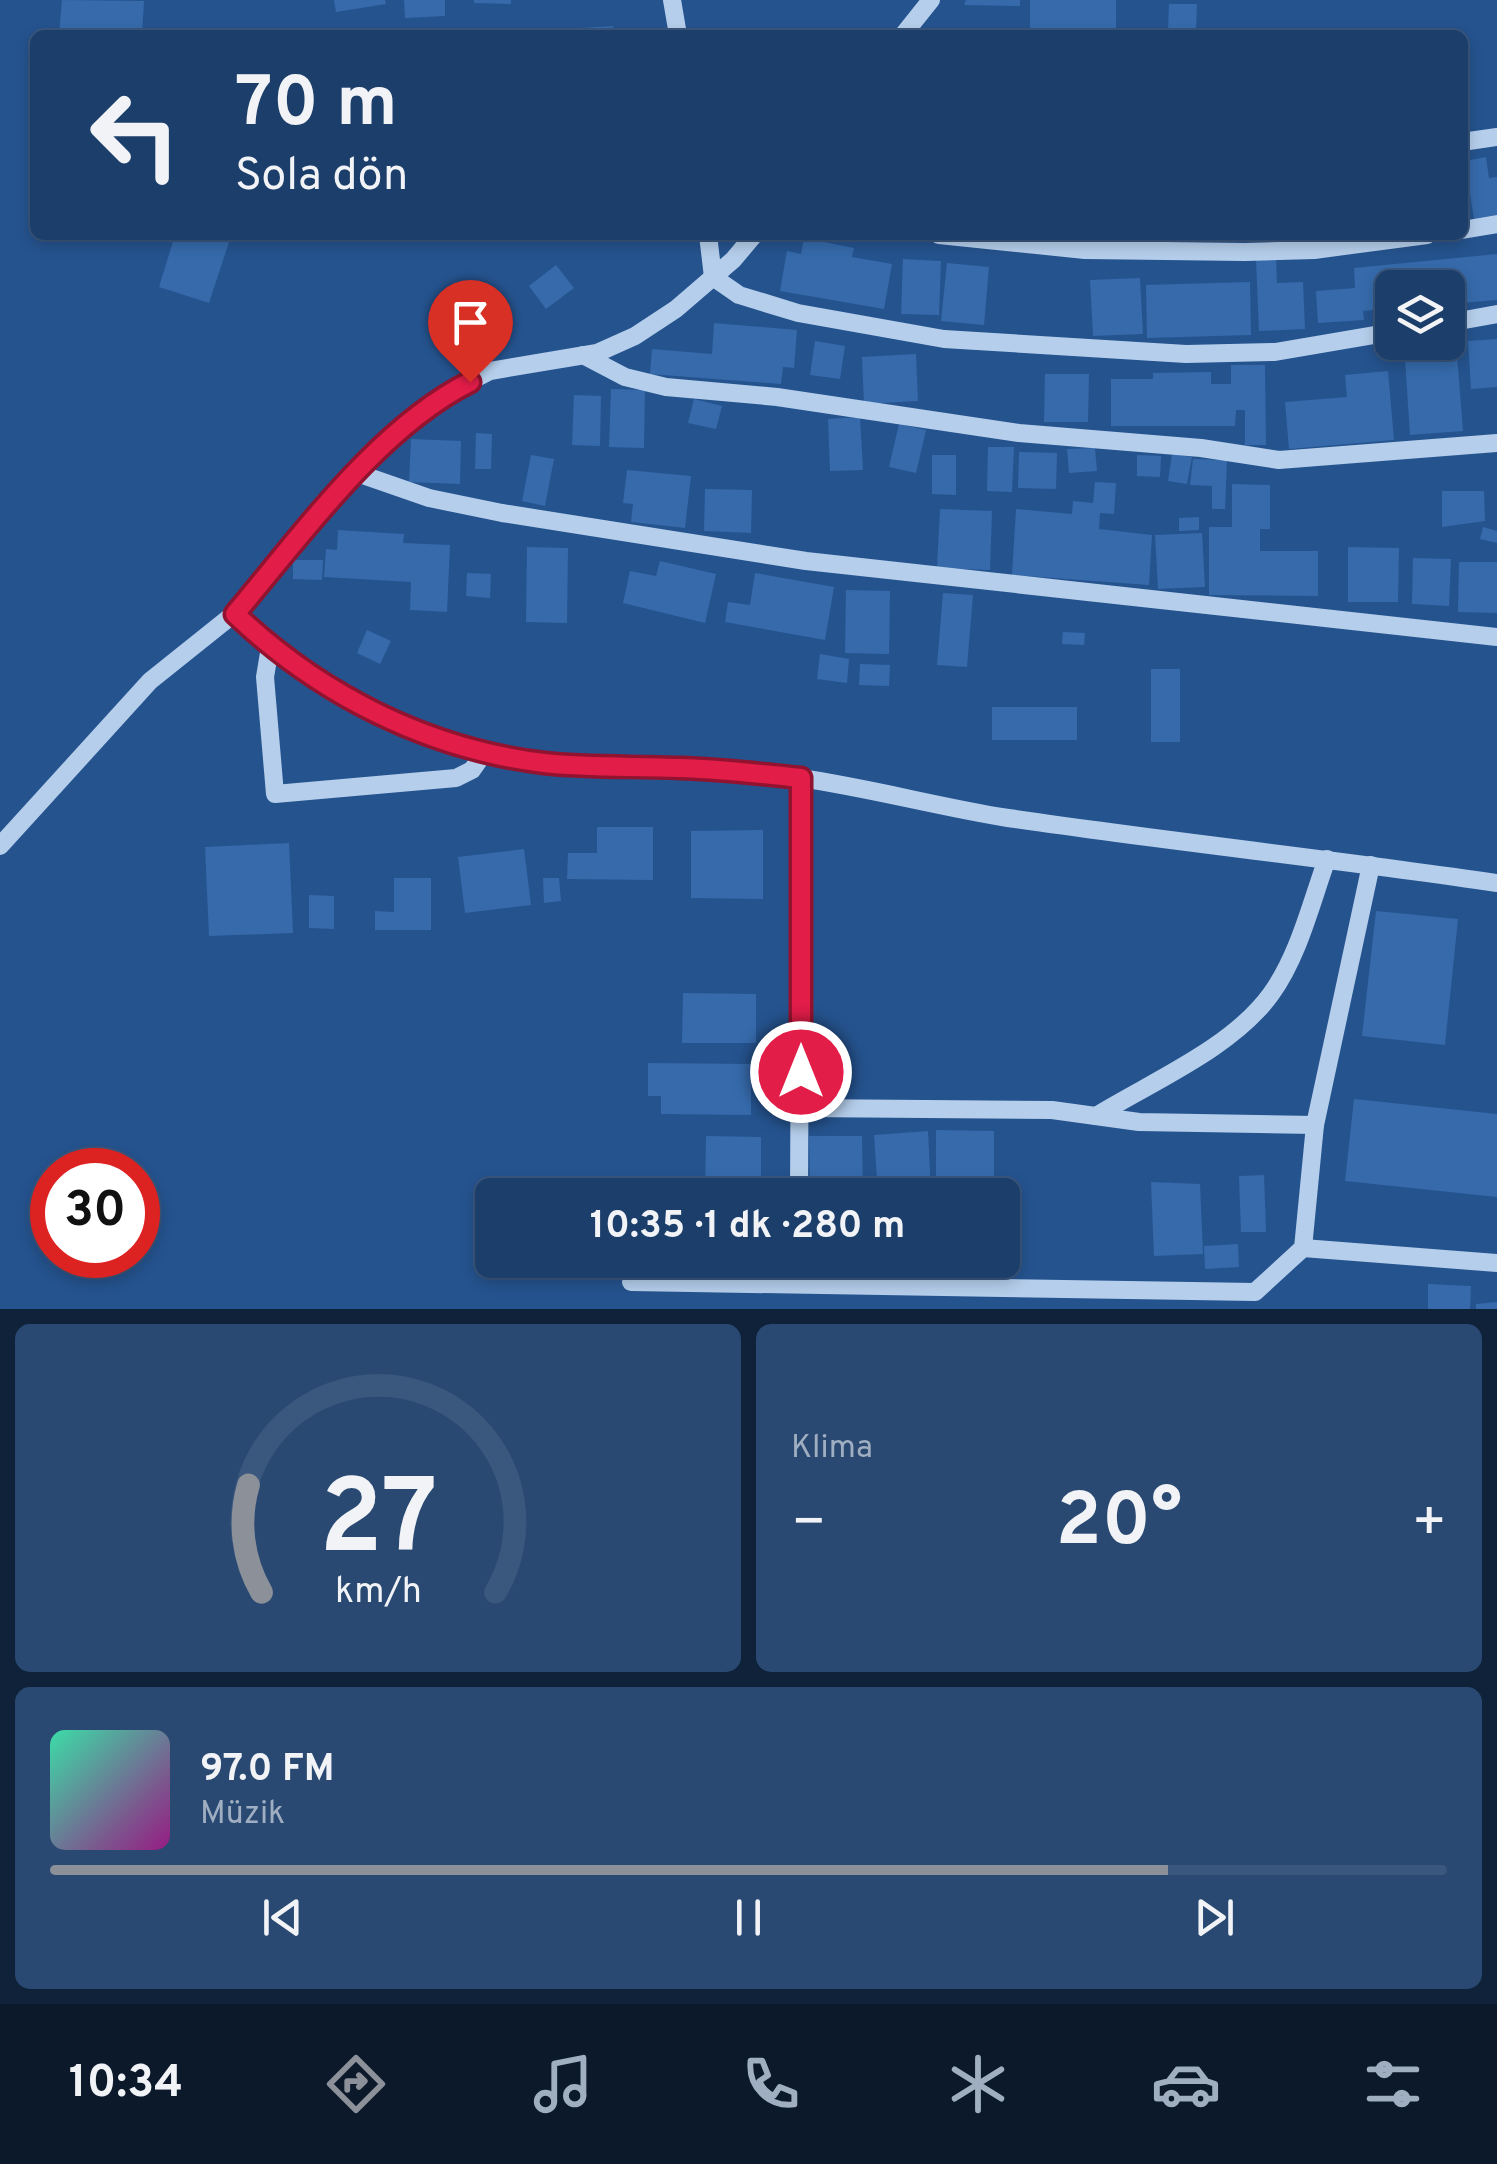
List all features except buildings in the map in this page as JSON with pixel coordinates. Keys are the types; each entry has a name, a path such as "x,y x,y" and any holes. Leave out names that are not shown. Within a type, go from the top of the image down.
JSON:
{"street":[{"path":"672,0 677,30"},
{"path":"907,30 931,0"},
{"path":"1468,141 1497,137"},
{"path":"1468,229 1497,224"},
{"path":"709,240 713,277 739,295 798,313 944,340 1204,354 1275,352 1375,335"},
{"path":"0,846 150,681 235,614 357,472 411,418 449,392 490,372 583,355 635,336 676,309 749,240"},
{"path":"988,240 1086,250 1245,252 1314,250 1389,240"},
{"path":"1465,320 1497,314"},
{"path":"583,355 625,377 666,387 777,397 1018,432 1200,448 1279,460 1497,443"},
{"path":"357,472 429,498 502,513 806,561 1497,637"},
{"path":"235,614 270,647 369,710 423,734 484,753 546,763 683,768 801,778 1006,818 1497,882"},
{"path":"270,647 265,677 274,794 456,778 472,770 484,753"},
{"path":"799,1178 801,778"},
{"path":"1096,1116 1242,1027 1271,993 1291,958 1326,859"},
{"path":"631,1282 1255,1292 1304,1248 1315,1125 1371,865"},
{"path":"801,1108 1052,1110 1139,1122 1315,1125"},
{"path":"1304,1248 1497,1263"},
{"path":"796,1278 796,1284"}],"route":[{"path":"470,382 411,418 357,472 235,614 270,647 369,710 423,734 484,753 546,763 683,768 801,778 801,1072"}]}
